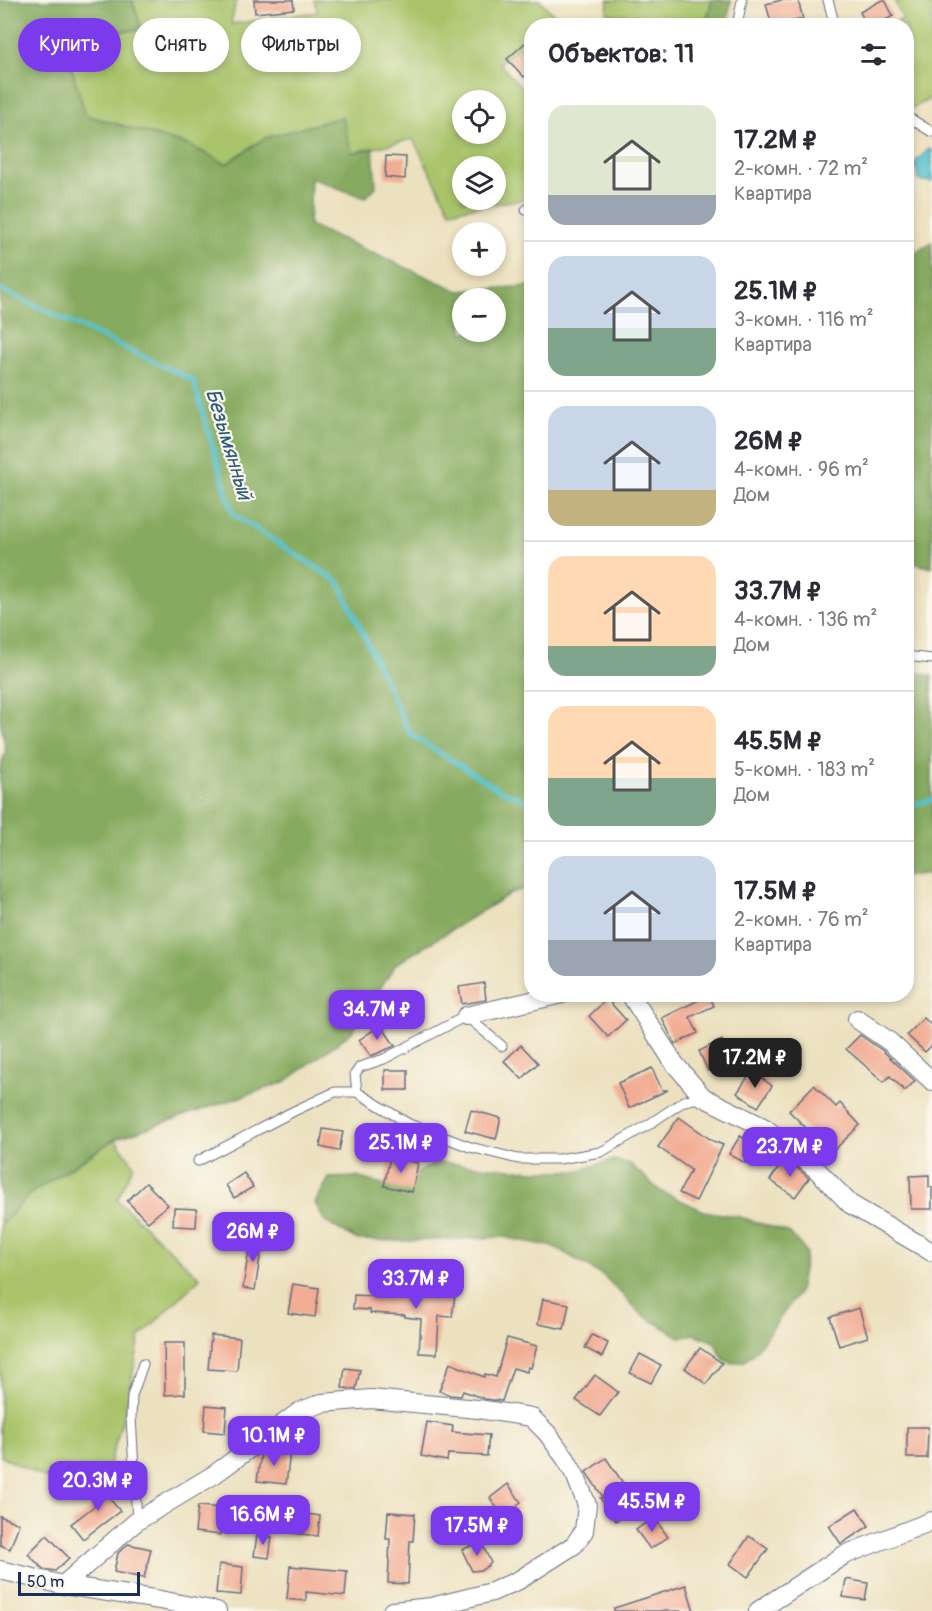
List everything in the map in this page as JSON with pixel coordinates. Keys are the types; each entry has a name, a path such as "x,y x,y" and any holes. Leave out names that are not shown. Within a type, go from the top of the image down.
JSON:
{"street":[{"path":"466,1016 526,1002"},
{"path":"635,1002 674,1063 704,1097 765,1128 816,1169 850,1204 932,1252"},
{"path":"857,1019 890,1042 932,1082"},
{"path":"63,1585 137,1521 215,1474 299,1412 322,1403 371,1399 478,1409 531,1417 566,1459 576,1476 587,1505 584,1531 574,1545 519,1580 501,1588 431,1607 392,1611"},
{"path":"758,1611 844,1555 932,1521"},
{"path":"0,1570 63,1585 217,1611"}],"lane":[{"path":"739,18 742,0"},
{"path":"828,0 834,18"},
{"path":"914,121 932,132"},
{"path":"914,657 932,659"},
{"path":"357,1092 355,1074 360,1067 384,1059 466,1016 502,1047"},
{"path":"198,1161 335,1092 357,1092 409,1124 470,1147 518,1159 559,1159 601,1152 684,1101 704,1097"},
{"path":"137,1521 131,1417 132,1396 143,1364"}],"green space":[{"path":"0,0 132,0 138,18 133,18 133,30 121,31 121,18 18,18 18,72 73,72 86,115 191,146 226,164 265,138 342,117 352,153 373,148 376,187 365,198 311,178 309,225 452,288 452,342 506,342 506,288 502,288 524,286 524,889 511,893 396,964 352,1032 285,1082 115,1139 31,1193 0,1226 0,768 6,751 0,719"},
{"path":"132,0 236,0 231,24 241,23 241,72 361,72 361,18 274,18 318,12 314,0 540,0 557,18 524,18 524,43 499,63 524,91 524,199 506,202 506,156 452,156 452,210 456,210 450,211 413,139 352,153 265,138 226,164 191,146 86,115 73,72 121,72 121,31 133,30 133,72 229,72 229,18 138,18"},
{"path":"608,0 712,0 707,18 651,18 651,16 607,14"},
{"path":"712,0 731,0 728,18 707,18"},
{"path":"894,0 932,0 932,98 914,107 914,18 903,18"},
{"path":"932,242 932,568 914,563 914,252"},
{"path":"914,672 932,676 932,873 914,875"},
{"path":"115,1139 134,1165 117,1200 200,1278 140,1337 126,1408 108,1469 77,1493 0,1456 0,1226 31,1193"},
{"path":"613,1160 630,1164 660,1191 704,1211 740,1217 790,1233 806,1252 799,1292 755,1352 745,1361 732,1363 724,1360 714,1342 695,1334 680,1337 641,1314 604,1276 555,1247 503,1237 405,1241 358,1240 325,1222 315,1203 329,1178 356,1177 386,1185 407,1178 437,1162 533,1171 576,1171"}],"water":[{"path":"929,149 932,150 932,182 918,180 915,162"}],"building":[{"path":"254,0 293,0 294,9 255,13"},
{"path":"782,0 798,0 803,18 770,18 766,4"},
{"path":"885,0 893,16 863,18 860,12"},
{"path":"524,44 524,77 507,59"},
{"path":"386,156 406,157 405,179 385,177"},
{"path":"484,983 486,1000 462,1004 459,987"},
{"path":"604,1002 610,1002 626,1020 608,1037 589,1016"},
{"path":"695,1002 712,1002 714,1006 690,1017 698,1033 675,1044 662,1018"},
{"path":"924,1018 932,1026 932,1045 925,1052 907,1035"},
{"path":"381,1025 395,1046 371,1056 359,1040"},
{"path":"860,1035 883,1051 915,1081 905,1091 890,1076 884,1082 846,1049"},
{"path":"722,1040 731,1061 708,1071 699,1051"},
{"path":"521,1045 538,1063 522,1079 504,1061"},
{"path":"652,1068 662,1090 668,1090 629,1108 618,1083"},
{"path":"385,1070 408,1070 408,1090 385,1090"},
{"path":"752,1071 772,1086 758,1107 737,1093"},
{"path":"814,1085 836,1107 840,1103 860,1125 824,1160 805,1142 812,1134 789,1111"},
{"path":"471,1110 501,1118 496,1139 465,1131"},
{"path":"679,1117 713,1141 723,1145 696,1201 679,1193 691,1170 658,1147"},
{"path":"323,1129 343,1132 339,1151 320,1147"},
{"path":"740,1136 755,1145 745,1163 729,1154"},
{"path":"390,1157 418,1163 412,1192 384,1186"},
{"path":"785,1158 809,1178 795,1197 770,1180"},
{"path":"244,1173 253,1187 234,1198 226,1185"},
{"path":"929,1175 929,1187 932,1187 932,1209 911,1209 910,1176"},
{"path":"146,1183 168,1205 148,1222 127,1201"},
{"path":"174,1208 197,1209 196,1227 173,1226"},
{"path":"251,1236 263,1238 255,1290 243,1288"},
{"path":"293,1284 319,1288 315,1317 288,1313"},
{"path":"439,1285 456,1286 452,1317 439,1316 437,1354 419,1353 421,1319 353,1309 354,1295 406,1298 408,1286 439,1289"},
{"path":"543,1299 569,1304 564,1329 538,1324"},
{"path":"859,1308 868,1337 839,1346 830,1317"},
{"path":"211,1335 240,1338 237,1371 208,1369"},
{"path":"592,1335 608,1343 602,1357 585,1348"},
{"path":"507,1338 537,1346 531,1368 528,1367 527,1372 513,1368 502,1401 485,1399 463,1391 461,1396 439,1391 450,1363 484,1377 485,1374 496,1377"},
{"path":"164,1343 185,1343 185,1394 165,1395"},
{"path":"700,1348 722,1363 706,1384 685,1368"},
{"path":"640,1354 661,1365 651,1383 630,1373"},
{"path":"345,1368 360,1370 356,1389 342,1388"},
{"path":"595,1375 618,1392 600,1416 576,1400"},
{"path":"206,1405 227,1407 225,1433 204,1431"},
{"path":"427,1422 453,1426 452,1432 489,1435 487,1456 448,1454 447,1461 421,1456"},
{"path":"907,1427 928,1427 927,1458 907,1458"},
{"path":"267,1450 290,1452 286,1484 257,1481 261,1454"},
{"path":"606,1458 623,1483 616,1487 632,1510 616,1521 586,1472"},
{"path":"110,1483 118,1494 111,1500 120,1511 83,1539 71,1524 97,1504 91,1497"},
{"path":"508,1484 521,1502 517,1505 519,1509 505,1520 490,1498"},
{"path":"198,1506 223,1508 220,1535 195,1532"},
{"path":"857,1508 869,1526 841,1544 829,1526"},
{"path":"294,1512 320,1516 318,1536 292,1533"},
{"path":"388,1512 415,1514 413,1541 410,1541 408,1584 388,1583 390,1539 386,1539"},
{"path":"0,1516 19,1524 10,1549 0,1545"},
{"path":"654,1517 668,1537 650,1549 636,1530"},
{"path":"47,1535 69,1558 55,1571 43,1569 28,1554"},
{"path":"257,1535 272,1537 269,1558 254,1556"},
{"path":"749,1536 768,1549 748,1577 730,1564"},
{"path":"481,1541 491,1563 482,1570 472,1571 462,1550"},
{"path":"128,1544 151,1549 144,1578 114,1572 118,1553"},
{"path":"219,1564 243,1567 241,1595 216,1593"},
{"path":"290,1566 347,1571 345,1596 306,1592 306,1601 287,1599"},
{"path":"846,1579 868,1583 865,1600 843,1597"},
{"path":"686,1585 694,1611 614,1611 614,1608"}],"waterway":[{"name":"Безымянный","path":"0,289 193,380 233,514 339,582 410,734 501,791 524,799"},
{"name":"Безымянный","path":"914,804 932,800"}]}
